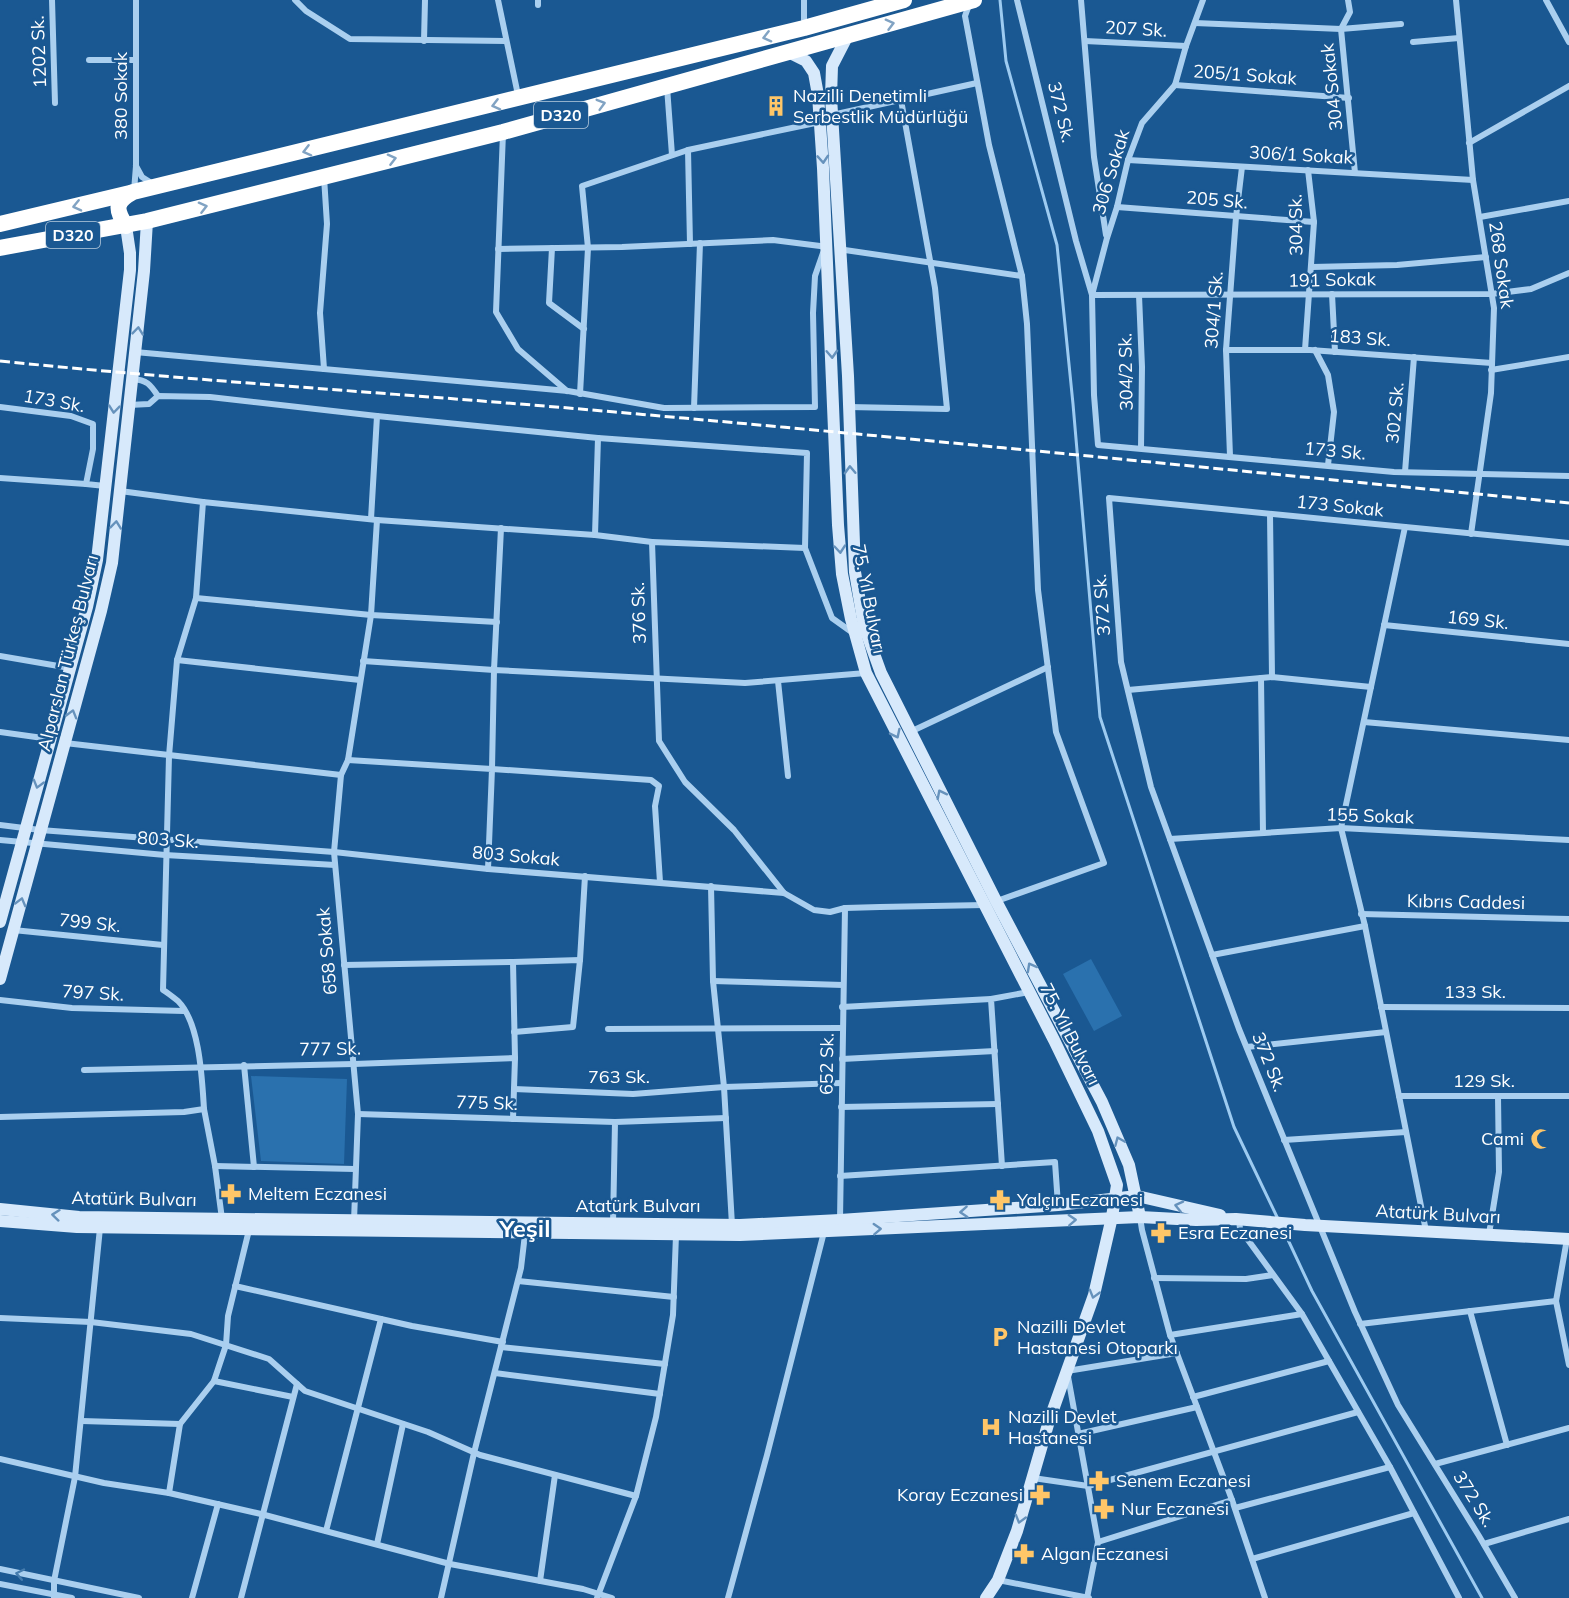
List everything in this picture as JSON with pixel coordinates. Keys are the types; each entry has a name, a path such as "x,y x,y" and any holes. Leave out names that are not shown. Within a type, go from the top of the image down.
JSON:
{"highway":[{"name":"D320","path":"0,224 158,188 519,99 804,28 904,0"},
{"name":"D320","path":"0,248 126,226 503,132 972,1"},
{"path":"126,226 119,214 120,202 134,192 143,196 147,203 147,221"}],"main road":[{"name":"75. Yıl Bulvarı","path":"848,35 832,66 832,115 849,407 855,572 864,626 881,674 990,903 1029,992 1098,1131 1116,1179 1116,1197 1094,1295 1067,1371 1017,1530 998,1580 986,1598"},
{"name":"75. Yıl Bulvarı","path":"788,51 806,60 814,74 820,122 837,525 842,574 866,673 990,903 1102,1102 1129,1165 1140,1217"},
{"name":"Alparslan Türkeş Bulvarı","path":"0,979 112,563 144,272 147,221"},
{"name":"Alparslan Türkeş Bulvarı","path":"0,922 87,608 97,560 130,270 126,226"},
{"name":"Atatürk Bulvarı","path":"0,1209 100,1228 137,1223 222,1219 732,1225 1058,1205 1137,1196 1240,1220"},
{"name":"Atatürk Bulvarı","path":"0,1221 137,1223 249,1230 740,1235 1140,1217 1240,1220 1568,1239"}],"street":[{"name":"1202 Sk.","path":"52,0 55,103"},
{"name":"380 Sokak","path":"134,192 136,0"},
{"path":"295,0 306,11 350,39 506,41"},
{"path":"424,41 425,0"},
{"path":"498,0 519,99"},
{"path":"804,0 804,28"},
{"name":"372 Sk.","path":"1017,0 1076,242 1092,295 1094,395 1098,445"},
{"path":"1081,0 1094,157 1107,238"},
{"name":"306 Sokak","path":"1092,295 1128,160 1142,123 1175,85 1203,0"},
{"name":"304 Sokak","path":"1348,0 1350,12 1341,29 1355,173"},
{"name":"268 Sokak","path":"1456,0 1473,180 1494,308 1491,393 1471,534"},
{"path":"1546,0 1569,42"},
{"path":"910,732 1048,667 1038,590 1027,324 1022,276 989,145 977,83 965,16 972,1"},
{"path":"1195,23 1341,29 1401,24"},
{"path":"1413,42 1459,38"},
{"name":"207 Sk.","path":"1085,41 1186,46"},
{"path":"89,60 135,60"},
{"path":"832,115 977,83"},
{"name":"205/1 Sokak","path":"1175,85 1349,98"},
{"path":"667,86 672,155"},
{"path":"1469,143 1569,86"},
{"path":"849,407 947,409 935,288 901,100"},
{"path":"580,394 588,248 582,186 688,150 820,122"},
{"path":"503,132 496,312 518,349 568,392"},
{"path":"688,150 690,244"},
{"name":"306/1 Sokak","path":"1128,160 1473,180"},
{"path":"136,166 142,177 158,188"},
{"name":"304/1 Sk.","path":"1230,456 1226,350 1242,167"},
{"name":"304 Sk.","path":"1305,350 1314,222 1308,170"},
{"path":"324,177 327,224 320,313 324,369"},
{"path":"1480,217 1569,201"},
{"name":"205 Sk.","path":"1117,207 1236,218 1314,222"},
{"path":"498,249 588,248 773,240 1022,276"},
{"path":"694,408 700,243"},
{"path":"135,352 568,392 664,408 814,407 815,276 826,246"},
{"path":"552,248 549,303 584,329"},
{"path":"1312,267 1397,265 1486,257"},
{"name":"191 Sokak","path":"1092,295 1491,294 1531,289 1569,273"},
{"path":"1332,294 1335,352"},
{"name":"304/2 Sk.","path":"1139,295 1142,367 1141,448"},
{"name":"183 Sk.","path":"1226,350 1315,350 1414,357 1492,366 1569,357"},
{"path":"1315,350 1328,375 1334,412 1329,465"},
{"name":"302 Sk.","path":"1405,472 1414,357"},
{"path":"132,379 149,383 158,396"},
{"path":"129,405 149,404 158,396 210,397 598,438 807,453 805,548 832,618 855,634"},
{"name":"173 Sk.","path":"0,407 71,416 93,424 93,449 86,484"},
{"name":"658 Sokak","path":"354,1221 358,1114 334,852 341,775 348,760 371,615 377,416"},
{"path":"595,535 598,438"},
{"name":"173 Sk.","path":"1098,445 1405,472 1569,476"},
{"path":"0,478 105,486"},
{"path":"120,491 203,502 374,519 595,535 652,542 805,548"},
{"name":"372 Sk.","path":"1109,498 1121,662 1151,787 1212,955 1319,1226 1398,1405 1515,1598"},
{"name":"173 Sokak","path":"1109,498 1569,543"},
{"path":"203,502 196,598 177,660 169,756 163,990 179,1002 196,1040 201,1066 204,1109 222,1219"},
{"path":"1270,514 1272,677"},
{"path":"1405,527 1341,828 1365,926 1426,1232"},
{"path":"488,869 501,528"},
{"name":"376 Sk.","path":"652,542 659,741 685,782 734,830 784,893"},
{"path":"196,598 371,615 496,622"},
{"name":"169 Sk.","path":"1384,625 1569,644"},
{"path":"0,656 70,668"},
{"path":"177,660 360,680"},
{"path":"363,661 734,682 778,681 866,673"},
{"name":"803 Sokak","path":"0,825 334,852 488,869 784,893 814,910 830,912 845,908 990,903 1104,863 1056,732 1048,667"},
{"path":"1128,690 1272,677 1371,687"},
{"path":"1261,678 1263,833"},
{"path":"778,681 788,776"},
{"path":"1364,722 1569,741"},
{"path":"0,732 50,739"},
{"path":"64,743 341,775"},
{"path":"348,760 651,780 658,786 656,806 660,882"},
{"name":"155 Sokak","path":"1170,839 1341,828 1569,840"},
{"name":"803 Sk.","path":"0,840 165,855 335,865"},
{"path":"514,1032 573,1027 585,876"},
{"path":"711,886 713,981 724,1087 732,1225"},
{"name":"652 Sk.","path":"840,1220 845,908"},
{"name":"Kıbrıs Caddesi","path":"1362,914 1569,919"},
{"path":"1212,955 1365,926"},
{"name":"799 Sk.","path":"13,930 164,945"},
{"path":"344,965 580,960"},
{"path":"513,962 515,1058 513,1119"},
{"path":"713,981 843,985"},
{"path":"842,1007 991,999 1029,992"},
{"path":"991,999 1002,1166"},
{"name":"797 Sk.","path":"0,1000 72,1008 184,1011"},
{"name":"133 Sk.","path":"1381,1007 1569,1008"},
{"path":"608,1029 842,1028"},
{"path":"1247,1047 1386,1032"},
{"path":"842,1059 995,1051"},
{"name":"777 Sk.","path":"84,1070 515,1058"},
{"path":"244,1065 254,1167"},
{"name":"763 Sk.","path":"514,1089 633,1094 724,1087 841,1083"},
{"name":"129 Sk.","path":"1399,1096 1569,1095"},
{"path":"1488,1235 1499,1172 1498,1096"},
{"path":"841,1107 998,1104"},
{"path":"0,1117 184,1112 204,1109"},
{"name":"775 Sk.","path":"358,1114 615,1122 726,1118"},
{"path":"613,1224 615,1122"},
{"path":"1284,1140 1406,1132"},
{"path":"840,1176 1055,1162 1058,1205"},
{"path":"215,1166 356,1169"},
{"path":"1140,1217 1170,1335 1235,1508 1265,1598"},
{"path":"1240,1220 1240,1229 1302,1314 1390,1467 1459,1598"},
{"path":"55,1596 54,1581 75,1477 82,1421 100,1228"},
{"path":"170,1493 180,1424 214,1381 226,1346 228,1316 249,1230"},
{"path":"728,1598 824,1231"},
{"path":"441,1598 474,1453 518,1281 525,1234"},
{"path":"598,1596 636,1496 660,1394 673,1315 676,1235"},
{"path":"1568,1239 1556,1301 1569,1365"},
{"path":"1154,1278 1246,1279 1273,1275"},
{"path":"518,1281 674,1297"},
{"path":"236,1286 502,1344 665,1364"},
{"path":"1360,1323 1556,1301"},
{"path":"1470,1311 1506,1445"},
{"path":"1170,1335 1302,1314"},
{"path":"0,1318 91,1322 191,1334 269,1359 305,1391 428,1432 474,1453 636,1496"},
{"path":"326,1531 381,1319"},
{"path":"998,1580 1088,1598 1098,1542 1067,1371 1176,1353"},
{"path":"1193,1397 1329,1361"},
{"path":"495,1373 660,1394"},
{"path":"214,1381 293,1397"},
{"path":"241,1598 261,1514 297,1384"},
{"path":"1078,1434 1197,1407"},
{"path":"1033,1478 1088,1486 1358,1412"},
{"path":"82,1421 180,1424"},
{"path":"377,1544 403,1424"},
{"path":"1435,1464 1569,1428"},
{"path":"0,1459 75,1477 170,1493 261,1514 450,1564 540,1581 612,1598"},
{"path":"1235,1508 1390,1467"},
{"path":"540,1581 555,1475"},
{"path":"1098,1542 1232,1500"},
{"path":"192,1598 218,1504"},
{"path":"1252,1559 1414,1513"},
{"path":"1484,1544 1569,1519"},
{"path":"0,1569 139,1598"},
{"path":"0,1584 72,1598"}],"shaded area":[{"path":"1091,959 1122,1016 1094,1031 1063,974"},
{"path":"251,1076 347,1079 344,1164 261,1161"}],"waterway":[{"path":"1000,0 1006,61 1057,245 1100,717 1234,1127 1278,1219"},
{"path":"1282,1227 1312,1291 1482,1598"}],"railway":[{"path":"0,361 734,423 1569,503"}],"place":[{"name":"Nazilli Denetimli Serbestlik Müdürlüğü","path":"776,106"},
{"name":"Cami","path":"1541,1139"},
{"name":"Meltem Eczanesi","path":"231,1194"},
{"name":"Yalçın Eczanesi","path":"1000,1200"},
{"name":"Esra Eczanesi","path":"1161,1233"},
{"name":"Nazilli Devlet Hastanesi Otoparkı","path":"1000,1337"},
{"name":"Nazilli Devlet Hastanesi","path":"991,1427"},
{"name":"Senem Eczanesi","path":"1099,1481"},
{"name":"Koray Eczanesi","path":"1040,1495"},
{"name":"Nur Eczanesi","path":"1104,1509"},
{"name":"Algan Eczanesi","path":"1024,1554"}],"district":[{"name":"Yeşil","path":"525,1229"}]}
